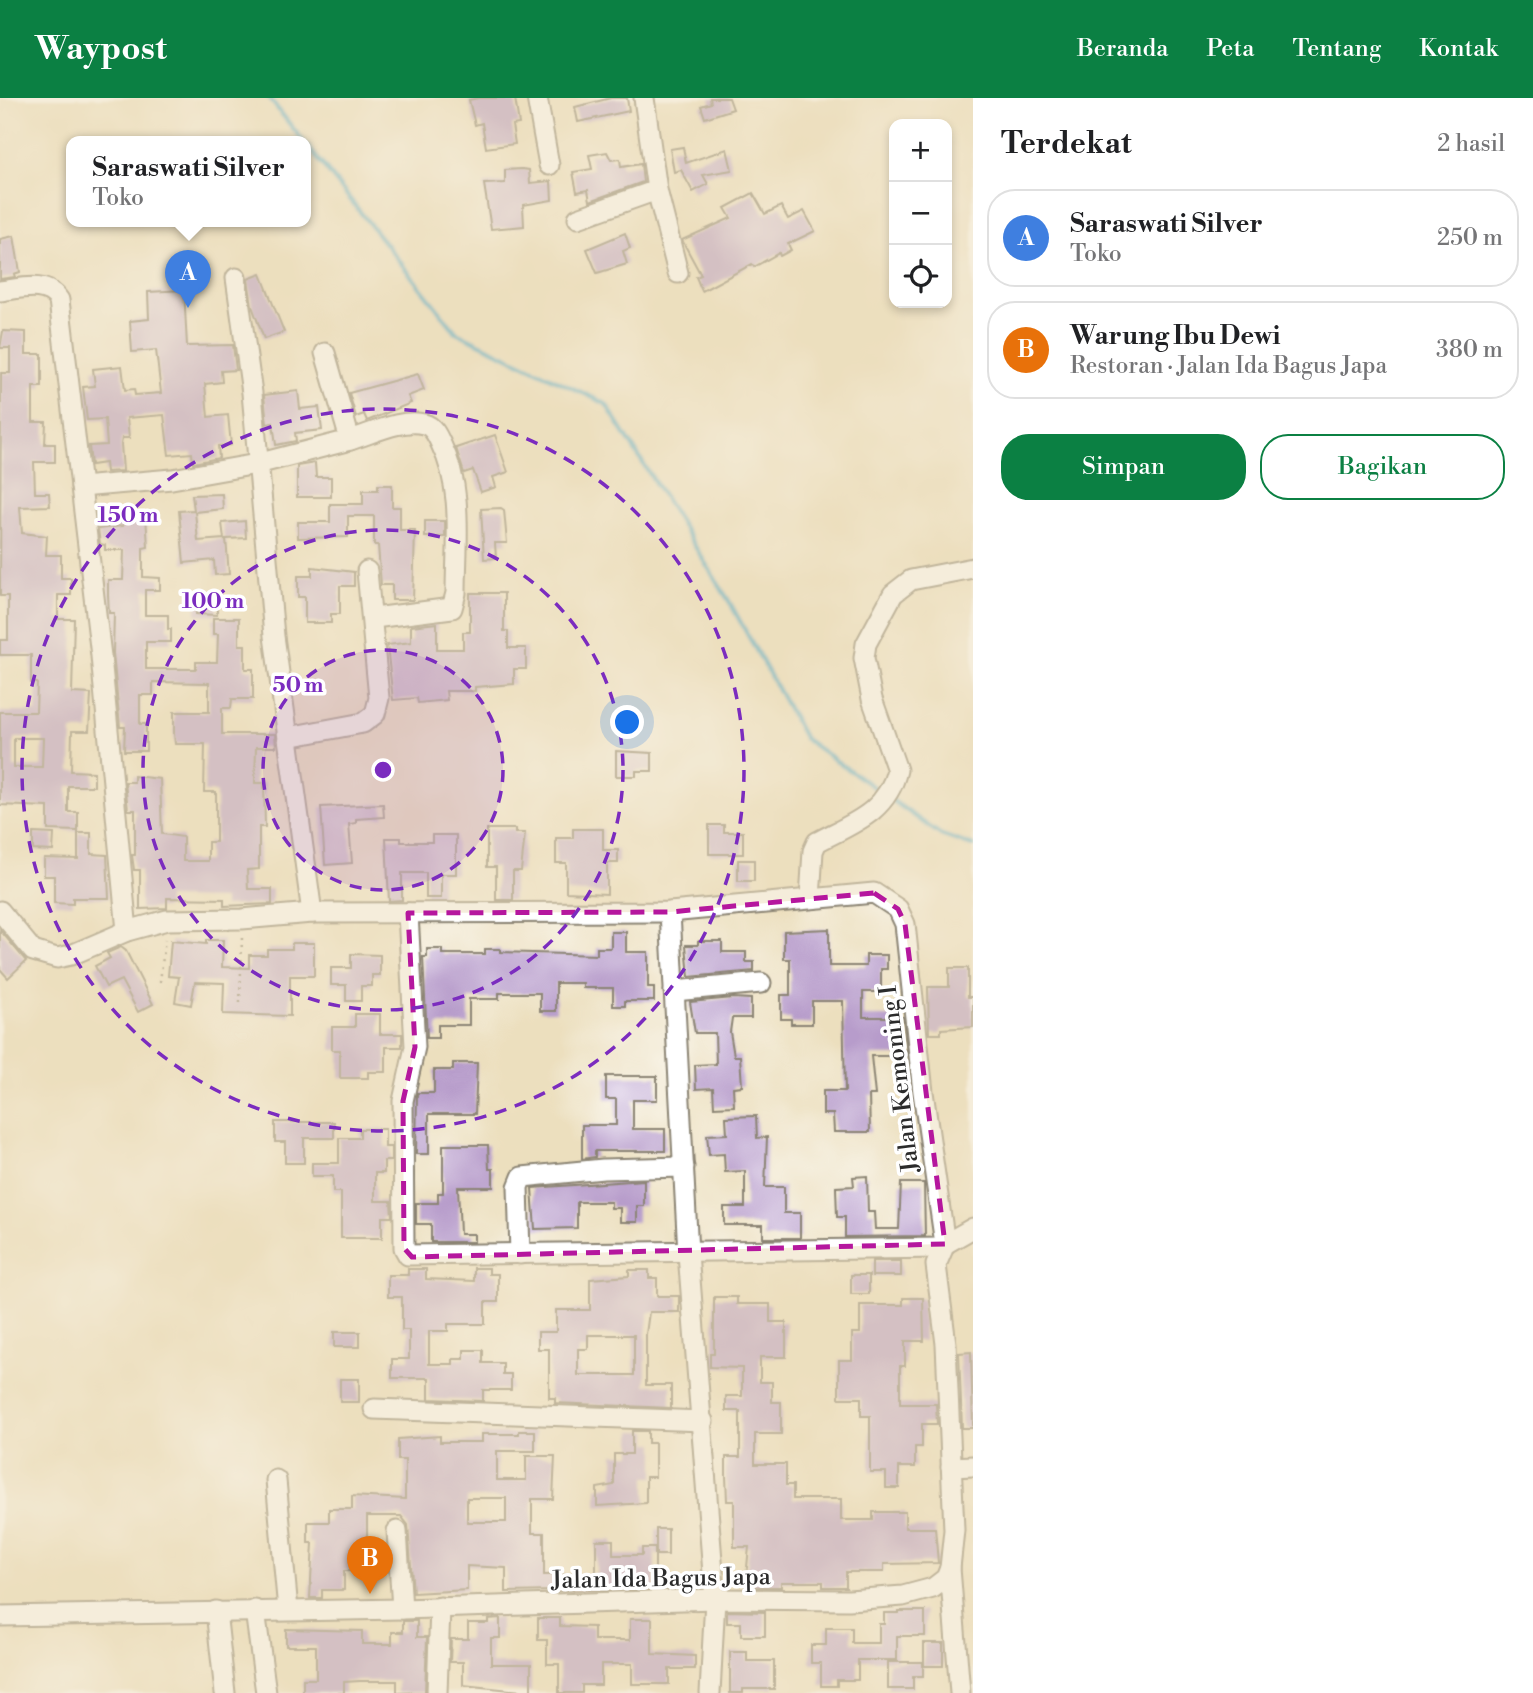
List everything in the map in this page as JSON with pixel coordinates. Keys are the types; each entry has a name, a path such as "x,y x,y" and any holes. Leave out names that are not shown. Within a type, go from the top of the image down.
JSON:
{"street":[{"path":"537,98 550,166"},
{"path":"645,98 657,190 678,273"},
{"path":"578,218 657,190"},
{"path":"236,278 250,369 267,575 312,913"},
{"path":"0,291 38,287 51,291 59,300 115,790 127,931"},
{"path":"325,353 350,440"},
{"path":"81,488 172,479 257,464 404,424 425,424 437,437 455,482 453,605 448,610 374,618"},
{"path":"0,911 33,951 46,956 71,956 127,931 167,920 242,919 312,913 670,912 810,898 813,851 817,842 859,823 880,802 895,780 896,763 867,680 866,644 893,594 911,580 973,568"},
{"path":"288,737 363,723 375,714 379,698 374,618 367,571"},
{"name":"Jalan Kemoning I","path":"810,898 874,893 898,909 905,924 943,1246"},
{"path":"670,912 688,1253 715,1599 710,1693"},
{"path":"408,913 415,1048 403,1101 405,1252 412,1257 943,1246 973,1228"},
{"path":"674,991 761,983"},
{"path":"520,1254 518,1187 523,1177 603,1169 684,1167"},
{"path":"943,1246 936,1275 946,1344 954,1530 950,1568 960,1693"},
{"path":"373,1409 703,1421"},
{"path":"951,1467 973,1466"},
{"path":"276,1480 288,1610"},
{"path":"397,1531 402,1609"},
{"path":"950,1568 940,1585 925,1591 955,1621"},
{"name":"Jalan Ida Bagus Japa","path":"0,1616 402,1609 715,1599 849,1600 925,1591"},
{"path":"436,1693 440,1607"},
{"path":"255,1610 266,1693"},
{"path":"216,1611 225,1693"}],"path":[{"path":"240,1003 242,919"},
{"path":"160,982 167,920"}],"highlighted area":[{"path":"874,893 898,909 905,924 945,1244 412,1257 404,1248 403,1101 415,1047 408,913 670,912"}],"building":[{"path":"515,98 519,124 512,125 515,144 486,148 482,123 475,125 469,100"},
{"path":"611,98 627,98 629,111 578,122 575,107"},
{"path":"710,98 729,98 733,109 705,118 701,106 711,103"},
{"path":"683,147 686,163 727,149 732,170 703,175 708,184 693,192 681,170 674,172 670,149"},
{"path":"607,152 611,160 620,159 621,167 641,164 643,182 590,201 588,190 577,192 573,172 592,169 589,155"},
{"path":"505,170 529,170 530,183 551,181 552,200 523,205 524,226 491,229 484,184 505,183"},
{"path":"753,193 765,214 781,206 788,219 804,211 815,231 788,244 791,250 780,256 779,253 754,267 752,264 702,291 696,277 701,275 682,240 731,218 725,208"},
{"path":"625,233 630,248 623,251 627,264 597,273 587,249"},
{"path":"14,236 20,272 14,274 15,277 0,279 0,239"},
{"path":"261,274 284,332 264,339 252,306 248,279"},
{"path":"184,290 187,346 233,345 236,370 221,371 222,382 205,384 208,417 228,415 231,445 218,446 219,458 193,463 192,453 169,455 164,415 127,418 129,438 122,438 121,444 123,471 106,472 105,463 91,465 89,446 107,445 105,419 87,420 83,387 95,386 93,369 122,366 125,390 134,389 135,395 161,393 156,350 132,352 130,321 149,319 148,292"},
{"path":"3,331 26,332 26,354 42,354 42,387 33,387 33,422 46,422 45,444 55,444 55,462 34,462 35,493 49,493 50,506 20,507 22,533 47,536 46,555 61,555 61,578 71,578 71,595 58,595 58,619 74,619 72,693 91,694 89,731 72,731 71,771 94,772 94,786 68,786 68,812 78,812 78,831 48,830 48,807 0,805 0,712 36,712 37,683 31,683 31,655 0,655 0,640 8,640 8,596 0,596 1,373 10,373 10,348 0,348","holes":["14,738 43,738 42,767 14,767"]},
{"path":"418,374 424,390 408,396 411,403 367,421 364,414 356,417 349,393"},
{"path":"298,391 300,409 319,407 322,430 295,433 296,441 276,445 273,423 267,424 264,395"},
{"path":"495,435 508,472 493,477 496,487 481,492 473,470 464,473 456,448"},
{"path":"315,463 316,477 331,477 331,497 297,497 297,466"},
{"path":"378,485 392,485 392,507 400,507 400,530 415,530 413,600 392,600 392,585 381,585 378,545 374,545 374,516 348,516 348,537 298,538 298,522 330,522 330,504 363,504 363,490 378,490"},
{"path":"222,494 223,509 195,512 198,541 224,539 222,523 245,521 246,538 226,539 229,574 215,575 214,560 184,563 179,511 194,510 192,495"},
{"path":"481,509 504,510 507,543 495,543 496,558 484,559"},
{"path":"146,516 148,547 143,548 143,577 160,578 160,590 145,590 145,615 168,615 171,642 146,642 146,669 196,669 196,662 217,662 218,634 213,634 213,618 239,618 239,645 245,645 245,669 253,669 253,699 232,699 231,708 222,708 222,734 275,734 276,747 256,747 255,783 264,783 265,827 259,827 259,869 247,870 248,889 272,889 272,904 224,906 224,899 167,898 167,908 140,909 140,870 134,870 132,855 135,855 135,810 128,810 125,782 134,782 134,776 160,779 162,834 183,837 183,861 208,861 208,842 216,842 216,792 204,792 205,744 175,744 174,733 174,712 209,712 209,683 153,682 153,695 140,695 140,724 146,724 146,751 124,751 125,727 120,727 113,653 114,613 109,613 108,580 123,580 124,550 105,550 105,545 100,544 98,529 123,526 122,518"},
{"path":"425,521 445,521 445,537 425,537"},
{"path":"312,567 354,572 354,586 340,586 340,614 331,614 331,623 305,623 305,597 298,597 298,576 312,576"},
{"path":"470,593 504,593 504,631 508,631 508,648 526,648 526,669 514,669 514,684 475,687 475,691 446,691 447,700 418,703 417,698 393,700 387,645 411,642 411,626 437,623 437,649 463,649 463,632 470,632"},
{"path":"196,596 217,596 217,615 196,614"},
{"path":"616,751 652,753 652,771 636,771 636,776 616,776"},
{"path":"383,804 384,817 356,819 356,823 349,824 352,863 325,865 321,807"},
{"path":"709,825 724,825 724,832 743,832 743,854 709,854"},
{"path":"487,829 515,829 515,833 525,833 521,871 513,871 513,900 496,900 496,867 487,867"},
{"path":"573,829 603,829 603,850 618,850 618,863 607,863 607,894 566,892 566,863 556,863 556,838 573,838"},
{"path":"33,833 54,834 53,851 33,850"},
{"path":"78,833 91,833 91,854 107,855 109,898 73,898 73,904 54,903 54,876 44,876 44,858 78,859"},
{"path":"432,835 456,835 456,874 441,874 441,898 426,898 426,873 402,873 402,900 389,901 386,838 401,838 401,842 432,842"},
{"path":"738,860 754,860 754,881 738,881"},
{"path":"829,929 829,966 866,966 866,955 887,955 887,969 881,969 881,992 863,992 863,1017 903,1017 907,1056 871,1056 875,1095 869,1095 870,1132 834,1132 833,1114 823,1114 823,1091 845,1091 843,1001 812,1001 812,1024 791,1024 791,1019 781,1019 781,995 790,995 790,959 784,959 784,931"},
{"path":"0,930 26,961 8,978 0,969"},
{"path":"611,932 626,932 626,952 648,952 648,987 654,987 654,1001 625,1001 625,1006 613,1006 613,988 583,988 583,983 556,983 556,1011 540,1011 540,993 499,993 499,999 469,999 469,1025 438,1025 438,1038 427,1038 423,957 427,957 427,949 442,949 442,954 485,954 485,949 500,949 500,952 597,955 597,948 611,948"},
{"path":"206,940 223,940 222,967 249,968 249,955 267,955 267,949 292,949 292,943 314,943 314,976 290,976 290,1016 223,1014 224,983 195,982 191,1005 175,1002 179,977 168,976 171,941 206,944"},
{"path":"698,941 722,941 722,952 746,952 746,962 754,962 754,971 689,977 686,945 698,945"},
{"path":"121,947 126,951 153,1004 138,1012 121,980 106,987 95,966 110,958 107,953"},
{"path":"351,954 380,955 380,975 372,975 372,986 361,986 361,1001 346,1001 346,985 331,985 331,968 351,968"},
{"path":"949,968 968,968 968,997 973,997 973,1027 941,1029 941,1034 929,1034 928,987 949,987"},
{"path":"751,999 751,1018 732,1018 730,1032 734,1056 740,1056 742,1086 733,1087 734,1106 714,1107 713,1088 696,1089 695,1065 716,1064 715,1033 695,1033 690,1002"},
{"path":"355,1014 380,1014 380,1034 402,1034 402,1047 386,1047 386,1072 368,1072 368,1078 340,1078 340,1050 332,1050 332,1027 355,1027"},
{"path":"453,1063 477,1063 475,1114 429,1114 429,1154 416,1154 417,1093 434,1093 434,1070 453,1070"},
{"path":"606,1076 657,1076 657,1100 633,1100 633,1129 665,1129 665,1151 595,1151 595,1157 582,1159 582,1125 616,1125 616,1099 606,1099"},
{"path":"756,1116 757,1138 767,1137 765,1187 784,1187 784,1213 800,1213 800,1238 763,1238 763,1225 724,1225 724,1207 745,1207 745,1171 725,1172 724,1154 709,1155 707,1135 727,1134 726,1117"},
{"path":"275,1122 334,1122 334,1138 304,1138 304,1163 285,1163 285,1142 275,1142"},
{"path":"360,1129 385,1129 385,1147 391,1147 391,1161 384,1161 384,1173 375,1173 375,1201 391,1201 392,1217 382,1217 382,1238 341,1238 341,1192 333,1192 333,1176 312,1176 312,1163 339,1163 339,1138 360,1138"},
{"path":"443,1145 488,1145 489,1169 493,1169 493,1187 458,1187 460,1234 474,1234 474,1242 431,1242 431,1224 416,1224 416,1203 438,1203 438,1193 443,1193"},
{"path":"867,1176 868,1212 874,1212 875,1229 899,1229 901,1183 924,1183 925,1236 845,1237 845,1217 837,1217 836,1187 854,1186 853,1177"},
{"path":"644,1180 644,1206 637,1206 637,1222 620,1222 620,1208 611,1208 611,1202 577,1202 577,1228 535,1229 532,1188"},
{"path":"872,1261 901,1261 901,1276 872,1276"},
{"path":"474,1268 489,1268 489,1274 498,1274 498,1302 485,1302 485,1324 448,1324 448,1331 429,1331 429,1364 453,1364 453,1359 464,1359 464,1350 483,1350 483,1363 503,1363 503,1374 511,1374 511,1390 483,1390 483,1401 429,1399 429,1378 392,1378 392,1359 409,1359 409,1330 402,1330 402,1297 388,1297 388,1275 408,1275 408,1269 426,1269 426,1279 474,1281"},
{"path":"629,1270 649,1270 649,1278 657,1278 657,1296 679,1296 679,1312 649,1312 646,1334 646,1385 671,1385 671,1408 555,1403 555,1398 549,1398 549,1349 538,1349 538,1332 556,1332 556,1310 590,1310 590,1279 629,1276","holes":["588,1335 634,1335 634,1375 578,1375 578,1349 588,1349"]},
{"path":"851,1275 869,1275 869,1294 851,1294"},
{"path":"714,1297 737,1297 737,1304 770,1304 770,1322 786,1322 786,1357 760,1357 760,1382 772,1382 772,1402 781,1402 781,1434 755,1434 755,1464 786,1464 786,1485 793,1485 793,1499 841,1499 841,1520 873,1520 873,1512 905,1512 905,1528 935,1528 938,1563 884,1564 884,1572 846,1572 846,1587 823,1587 823,1582 781,1582 781,1587 745,1587 749,1547 734,1547 734,1501 727,1501 726,1476 726,1457 740,1457 740,1411 726,1411 726,1396 742,1396 742,1368 710,1367 710,1354 714,1354"},
{"path":"903,1298 923,1298 924,1341 905,1341 905,1366 900,1366 900,1404 936,1404 937,1424 922,1424 922,1447 915,1447 915,1467 899,1467 899,1488 886,1488 886,1472 870,1472 870,1416 861,1416 861,1398 839,1398 839,1360 852,1360 852,1333 860,1333 860,1305 903,1305"},
{"path":"334,1332 360,1332 360,1347 334,1347"},
{"path":"971,1352 973,1428 962,1428 959,1353"},
{"path":"340,1379 359,1379 359,1402 340,1402"},
{"path":"519,1431 535,1431 535,1451 497,1451 497,1480 526,1480 526,1456 555,1456 553,1499 532,1499 532,1533 544,1533 544,1575 596,1574 596,1540 613,1540 613,1555 642,1555 642,1548 655,1548 655,1589 506,1592 506,1568 467,1566 467,1590 413,1593 408,1525 401,1516 367,1516 367,1548 352,1548 352,1571 344,1571 344,1590 322,1590 322,1598 310,1598 313,1543 308,1543 308,1522 329,1522 329,1509 352,1509 352,1496 405,1499 405,1460 398,1460 398,1439 440,1436 440,1442 482,1442 482,1434 519,1434","holes":["467,1498 506,1498 506,1522 467,1522"]},
{"path":"632,1431 648,1431 648,1443 655,1443 655,1477 646,1477 646,1503 597,1506 597,1488 614,1485 614,1454 632,1454"},
{"path":"656,1529 668,1529 668,1555 656,1555"},
{"path":"727,1611 765,1612 765,1636 741,1636 741,1623 727,1623"},
{"path":"925,1611 925,1636 897,1636 897,1660 858,1660 858,1680 837,1680 837,1686 821,1686 821,1663 811,1663 811,1645 826,1645 826,1628 852,1628 852,1643 879,1643 879,1624 884,1624 884,1613"},
{"path":"500,1618 500,1638 491,1638 491,1664 531,1664 531,1692 463,1685 463,1662 450,1662 451,1639 468,1639 468,1623 488,1623 488,1619"},
{"path":"538,1618 560,1618 560,1626 594,1627 594,1640 630,1640 630,1619 652,1619 652,1654 695,1656 695,1669 669,1669 669,1684 632,1684 632,1664 601,1664 601,1685 582,1685 582,1693 559,1693 559,1664 547,1664 547,1640 538,1640"},
{"path":"403,1621 417,1621 417,1637 427,1637 425,1692 397,1693 397,1681 360,1681 344,1682 344,1693 303,1693 303,1679 316,1679 316,1646 286,1646 286,1629 362,1631 362,1644 392,1644 392,1632 403,1632"},
{"path":"924,1643 943,1643 943,1666 924,1666"},
{"path":"730,1652 747,1652 747,1661 774,1661 774,1689 743,1689 743,1693 730,1693"},
{"path":"888,1662 923,1662 923,1676 913,1676 913,1689 888,1689"}],"waterway":[{"path":"269,98 299,136"},
{"path":"311,151 456,332 606,404 729,601 805,739 882,793"},
{"path":"889,798 941,835 973,846"}],"place":[{"name":"Saraswati Silver","path":"188,308"},
{"name":"Warung Ibu Dewi","path":"370,1594"}]}
